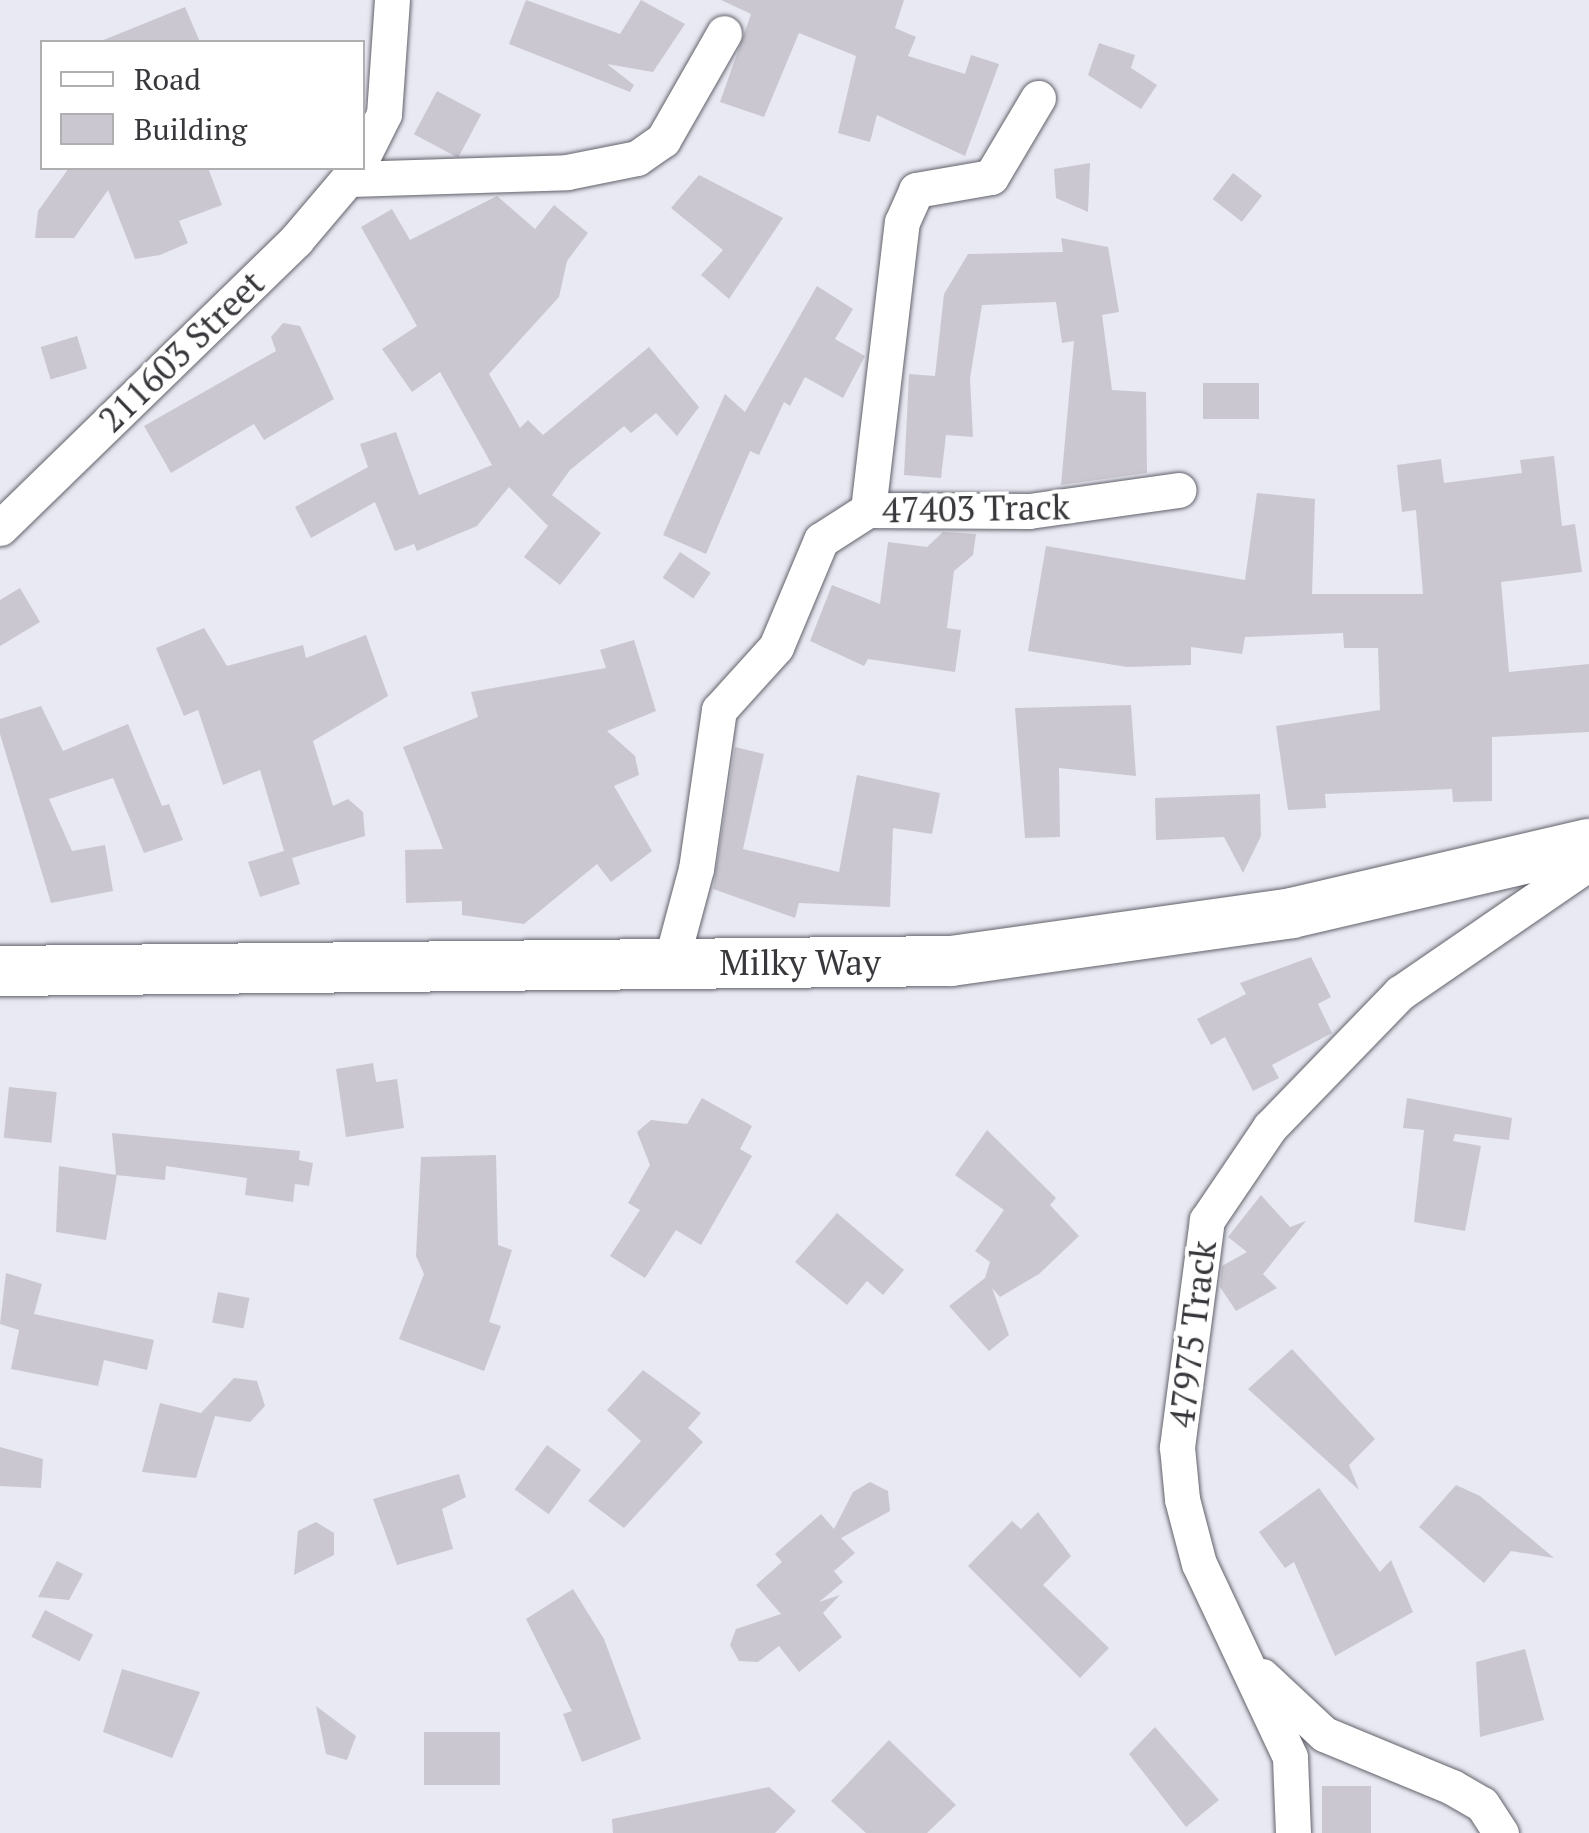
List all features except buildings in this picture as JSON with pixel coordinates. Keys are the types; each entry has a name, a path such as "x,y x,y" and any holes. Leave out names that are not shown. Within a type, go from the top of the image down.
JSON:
{"street":[{"name":"211603 Street","path":"365,151 384,114 392,0"},
{"path":"365,168 567,172 637,158 663,140 724,33"},
{"path":"868,510 902,222 916,190 991,177 1038,98"},
{"name":"211603 Street","path":"0,528 354,170"},
{"name":"47403 Track","path":"671,962 696,869 720,710 735,682 776,647 821,540 868,510 1029,511 1180,490"},
{"name":"Milky Way","path":"0,971 950,961 1292,913 1589,844"},
{"name":"47975 Track","path":"1293,1833 1298,1784 1247,1661 1199,1564 1177,1446 1197,1259 1215,1199 1400,992 1589,864"},
{"path":"1247,1661 1324,1734 1452,1787 1482,1804 1500,1833"}]}
